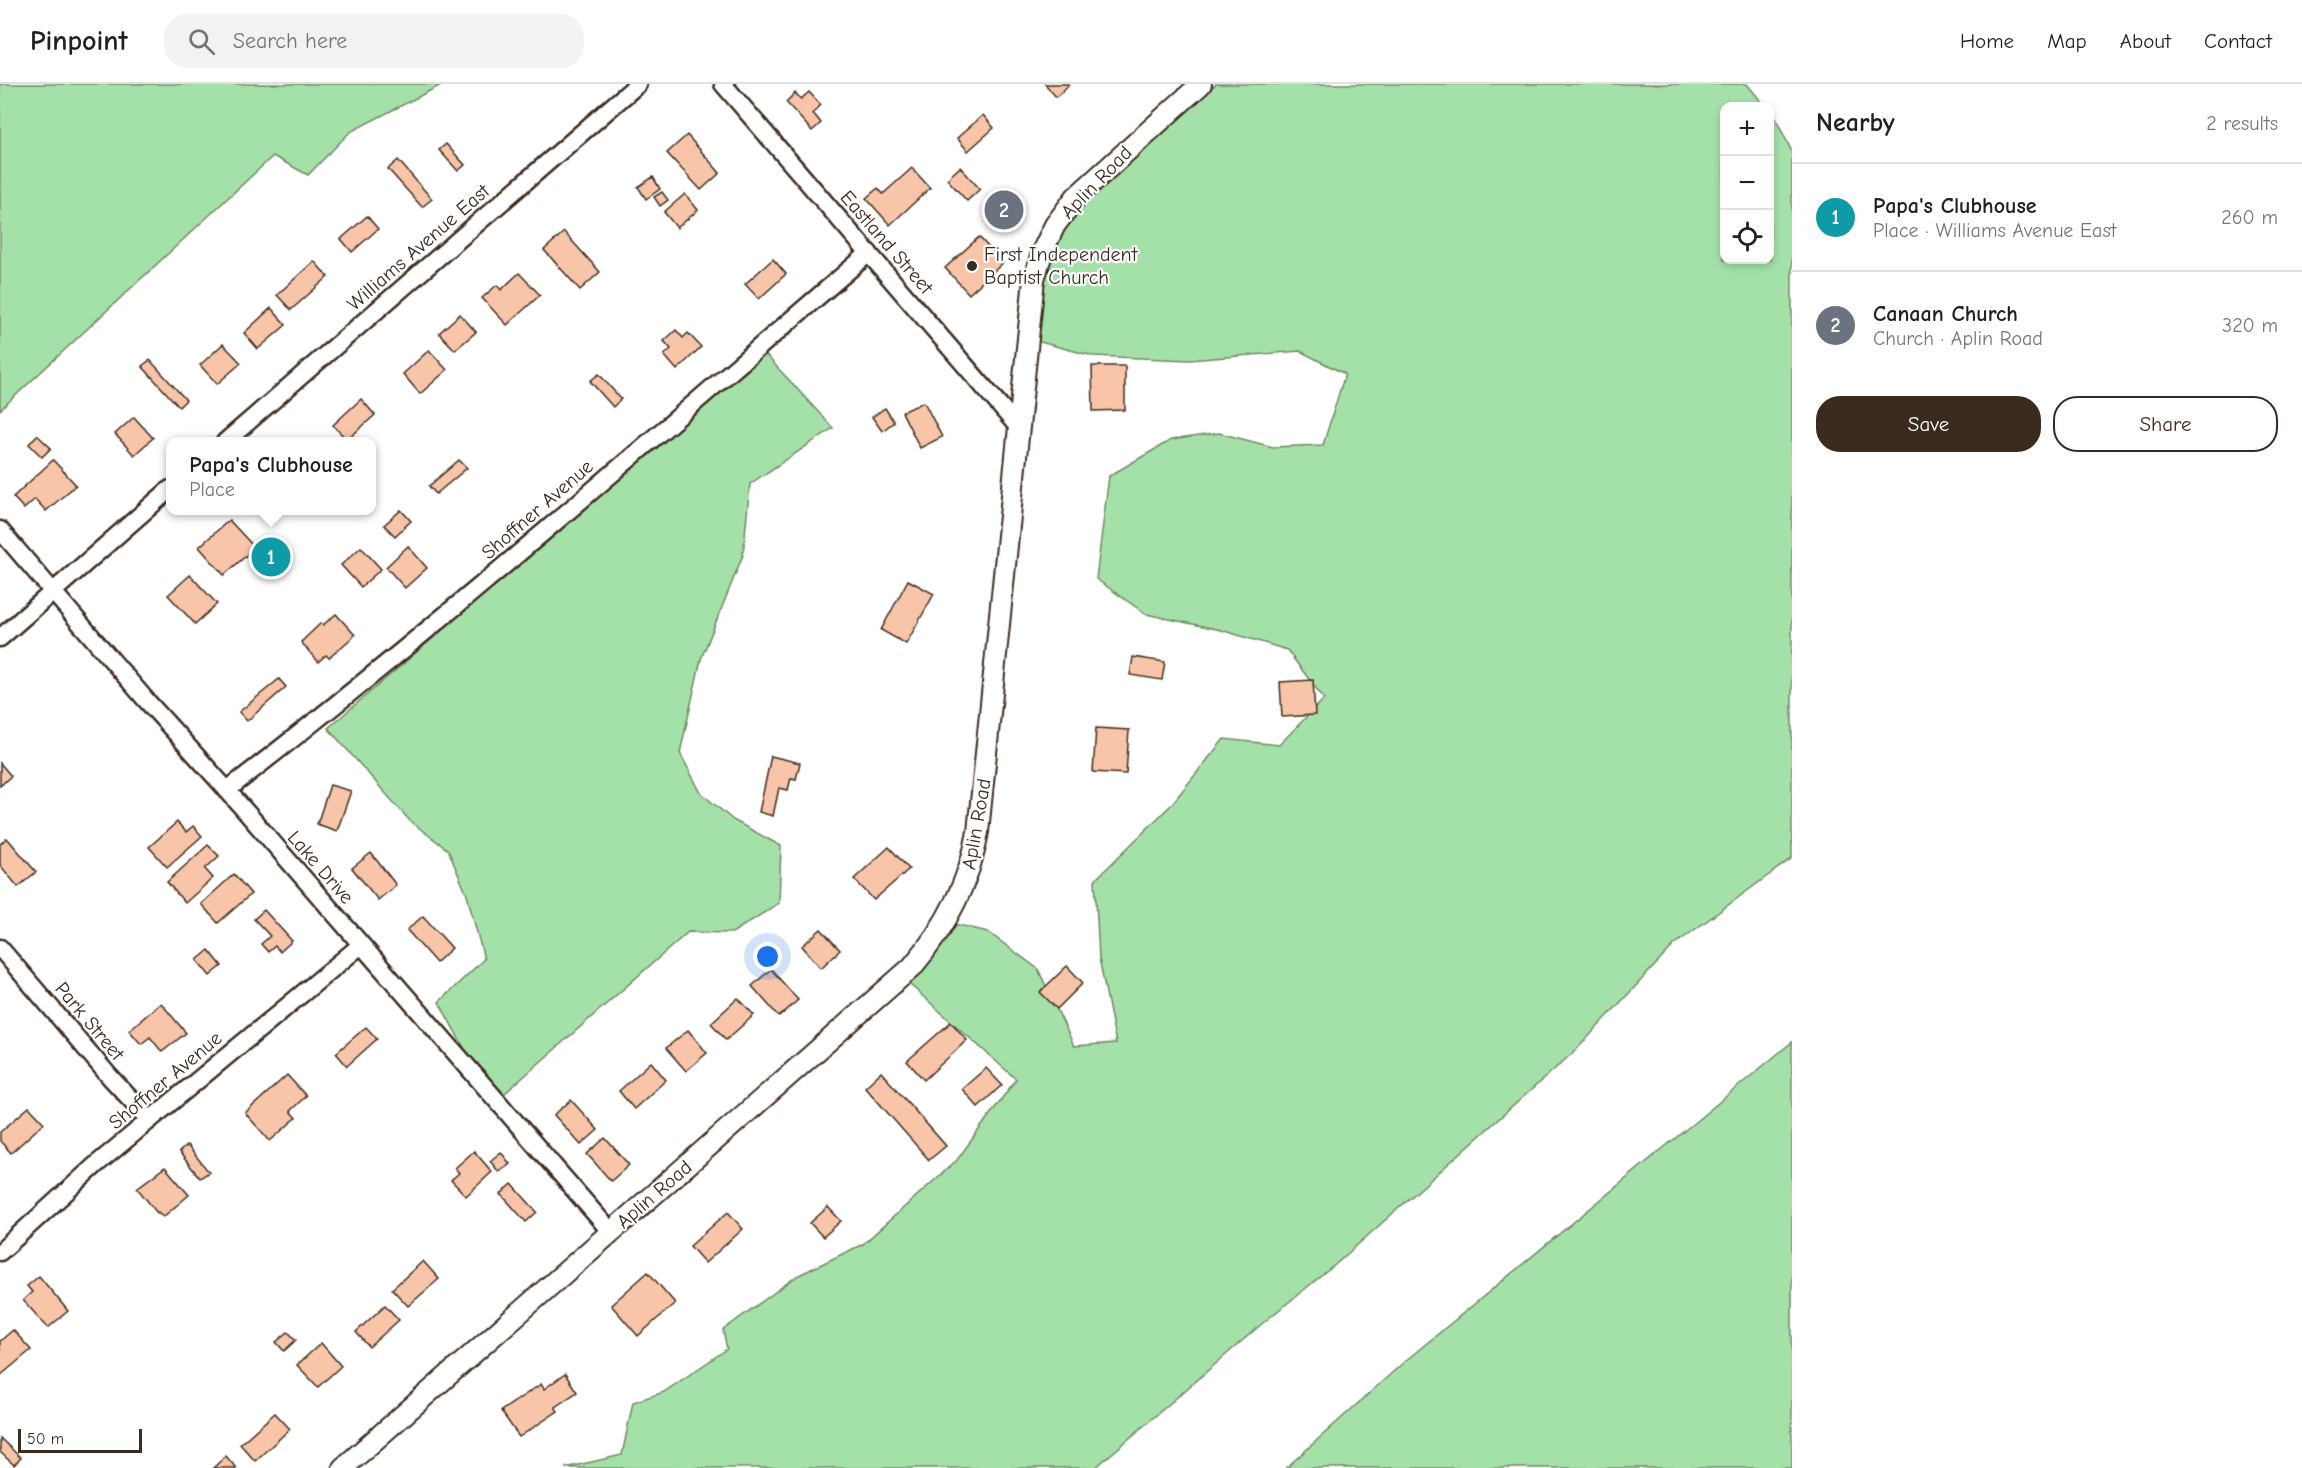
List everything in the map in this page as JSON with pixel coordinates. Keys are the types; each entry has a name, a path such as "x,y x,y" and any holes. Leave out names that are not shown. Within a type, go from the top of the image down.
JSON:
{"street":[{"name":"Williams Avenue East","path":"230,437 638,84"},
{"name":"Eastland Street","path":"723,84 1019,428"},
{"name":"Aplin Road","path":"343,1468 912,967 932,944 951,913 971,866 978,832 1034,279 1043,250 1055,225 1076,196 1201,84"},
{"name":"Shoffner Avenue","path":"227,790 312,725 425,633 869,253"},
{"path":"0,638 166,493"},
{"name":"Lake Drive","path":"0,530 611,1232"},
{"name":"Shoffner Avenue","path":"0,1252 98,1163 361,945"},
{"name":"Park Street","path":"0,948 110,1077 150,1120"}],"green space":[{"path":"0,84 443,84 350,132 308,175 273,156 0,410"},
{"path":"1216,84 1747,84 1762,102 1720,102 1720,264 1774,264 1774,117 1792,152 1792,858 1674,945 1577,1049 1336,1264 1264,1322 1095,1468 565,1468 622,1455 633,1402 664,1392 727,1349 723,1330 797,1276 863,1244 957,1160 1016,1079 908,983 939,950 955,924 988,932 1038,969 1074,1046 1116,1043 1099,958 1095,880 1170,806 1224,739 1279,745 1324,699 1287,650 1221,630 1146,614 1096,579 1109,476 1171,440 1219,433 1273,447 1323,445 1345,374 1300,351 1189,360 1093,356 1036,341 1043,282 1051,254 1063,230 1083,203"},
{"path":"765,354 833,428 750,484 743,555 701,659 680,753 701,793 733,820 781,846 779,903 732,933 688,932 504,1094 469,1057 439,1002 484,959 467,895 448,850 410,821 328,728"},
{"path":"1792,1042 1792,1468 1286,1468 1404,1362"}],"building":[{"path":"1045,84 1068,84 1069,85 1056,97"},
{"path":"809,92 821,105 813,113 821,123 812,131 786,102 795,93 801,99"},
{"path":"983,115 994,128 968,151 957,138"},
{"path":"687,135 720,173 701,190 667,153"},
{"path":"446,144 465,165 458,171 439,150"},
{"path":"398,160 432,199 422,207 388,169"},
{"path":"960,167 980,189 967,201 947,179"},
{"path":"912,168 930,188 890,225 866,198 878,188 883,194"},
{"path":"653,177 660,189 646,199 638,187"},
{"path":"662,192 668,200 660,206 654,197"},
{"path":"685,194 698,210 677,228 664,212"},
{"path":"367,216 378,229 352,252 341,239"},
{"path":"564,232 600,272 580,290 544,250"},
{"path":"979,237 1003,263 969,294 945,268"},
{"path":"773,259 786,274 759,299 745,284"},
{"path":"314,261 328,277 291,310 277,295"},
{"path":"519,273 540,295 507,325 482,298 497,285 501,290"},
{"path":"271,308 286,325 258,349 244,333"},
{"path":"460,314 476,332 455,350 439,333"},
{"path":"676,330 683,338 688,333 701,347 677,370 664,355 671,349 664,341"},
{"path":"223,344 241,363 217,384 200,365"},
{"path":"429,350 447,370 420,394 403,374"},
{"path":"150,360 186,400 179,407 142,366"},
{"path":"1092,366 1125,366 1125,410 1093,411"},
{"path":"599,374 621,399 613,407 590,381"},
{"path":"361,399 375,415 350,437 344,437 333,425"},
{"path":"924,402 942,437 920,448 902,412"},
{"path":"885,408 894,422 882,431 872,417"},
{"path":"134,417 153,438 134,455 115,434"},
{"path":"37,435 51,448 42,457 29,444"},
{"path":"53,460 76,485 46,511 35,499 24,509 13,497"},
{"path":"459,460 467,468 436,494 429,486"},
{"path":"401,510 411,521 395,536 384,525"},
{"path":"229,520 255,548 224,575 199,547"},
{"path":"274,544 284,555 267,570 258,559"},
{"path":"408,546 427,568 405,588 386,567"},
{"path":"361,547 381,569 361,587 341,565"},
{"path":"190,575 217,604 195,624 168,595"},
{"path":"908,580 934,594 906,644 881,630"},
{"path":"336,614 355,635 329,658 326,655 318,662 301,642 321,623 323,625"},
{"path":"1133,657 1165,662 1162,680 1130,675"},
{"path":"279,679 286,687 247,721 239,712"},
{"path":"1313,680 1315,715 1282,717 1280,682"},
{"path":"1096,728 1129,730 1126,774 1093,772"},
{"path":"771,756 800,763 796,779 791,778 788,790 779,788 773,816 759,812"},
{"path":"0,763 11,776 0,786"},
{"path":"330,785 351,791 337,831 317,824"},
{"path":"177,822 186,832 193,826 202,836 167,867 149,847"},
{"path":"7,838 36,872 18,887 0,865 0,844"},
{"path":"208,845 219,856 205,869 213,878 185,903 167,882"},
{"path":"889,847 909,869 874,900 854,879"},
{"path":"371,853 396,885 378,900 352,868"},
{"path":"234,874 251,894 218,923 201,904"},
{"path":"264,910 292,941 280,952 275,946 268,952 261,944 270,936 254,919"},
{"path":"423,916 452,948 436,963 407,930"},
{"path":"821,929 840,950 821,968 802,946"},
{"path":"209,950 222,966 210,976 197,960"},
{"path":"1067,966 1083,983 1057,1009 1040,992"},
{"path":"771,969 798,1000 779,1017 752,986"},
{"path":"738,998 754,1015 726,1040 711,1023"},
{"path":"161,1003 186,1033 162,1052 150,1037 141,1044 129,1030"},
{"path":"951,1022 967,1040 924,1080 907,1061"},
{"path":"366,1027 377,1039 347,1066 336,1053"},
{"path":"688,1030 707,1053 686,1071 666,1048"},
{"path":"651,1062 666,1080 634,1109 619,1091"},
{"path":"986,1068 1002,1085 978,1107 962,1089"},
{"path":"881,1072 946,1146 929,1160 865,1087"},
{"path":"287,1075 306,1096 290,1111 296,1118 270,1141 245,1113"},
{"path":"571,1100 598,1130 581,1145 554,1115"},
{"path":"29,1107 44,1123 11,1153 0,1141 0,1132"},
{"path":"605,1138 629,1165 611,1181 587,1154"},
{"path":"187,1145 209,1172 200,1178 179,1152"},
{"path":"474,1151 492,1172 466,1196 451,1180 459,1173 455,1168"},
{"path":"501,1152 510,1164 499,1172 490,1161"},
{"path":"165,1167 189,1195 163,1217 137,1188"},
{"path":"512,1184 537,1212 526,1222 501,1194"},
{"path":"828,1207 841,1221 823,1237 810,1223"},
{"path":"728,1212 743,1229 705,1263 690,1246"},
{"path":"423,1261 439,1279 408,1306 392,1289"},
{"path":"648,1272 675,1303 638,1336 611,1305"},
{"path":"39,1276 68,1311 48,1328 23,1300 32,1292 27,1286"},
{"path":"385,1305 399,1320 369,1347 356,1332"},
{"path":"13,1330 31,1350 0,1376 0,1341"},
{"path":"288,1332 296,1340 284,1351 276,1342"},
{"path":"321,1343 341,1366 318,1387 297,1365"},
{"path":"565,1374 577,1392 555,1407 558,1411 519,1437 501,1411 541,1384 544,1389"},
{"path":"275,1413 290,1429 255,1461 240,1444"},
{"path":"0,1438 21,1458 14,1465 0,1452"},
{"path":"226,1456 236,1468 213,1468"}],"place":[{"name":"Canaan Church","path":"1004,210"},
{"name":"First Independent Baptist Church","path":"972,266"},
{"name":"Papa's Clubhouse","path":"271,557"}]}
